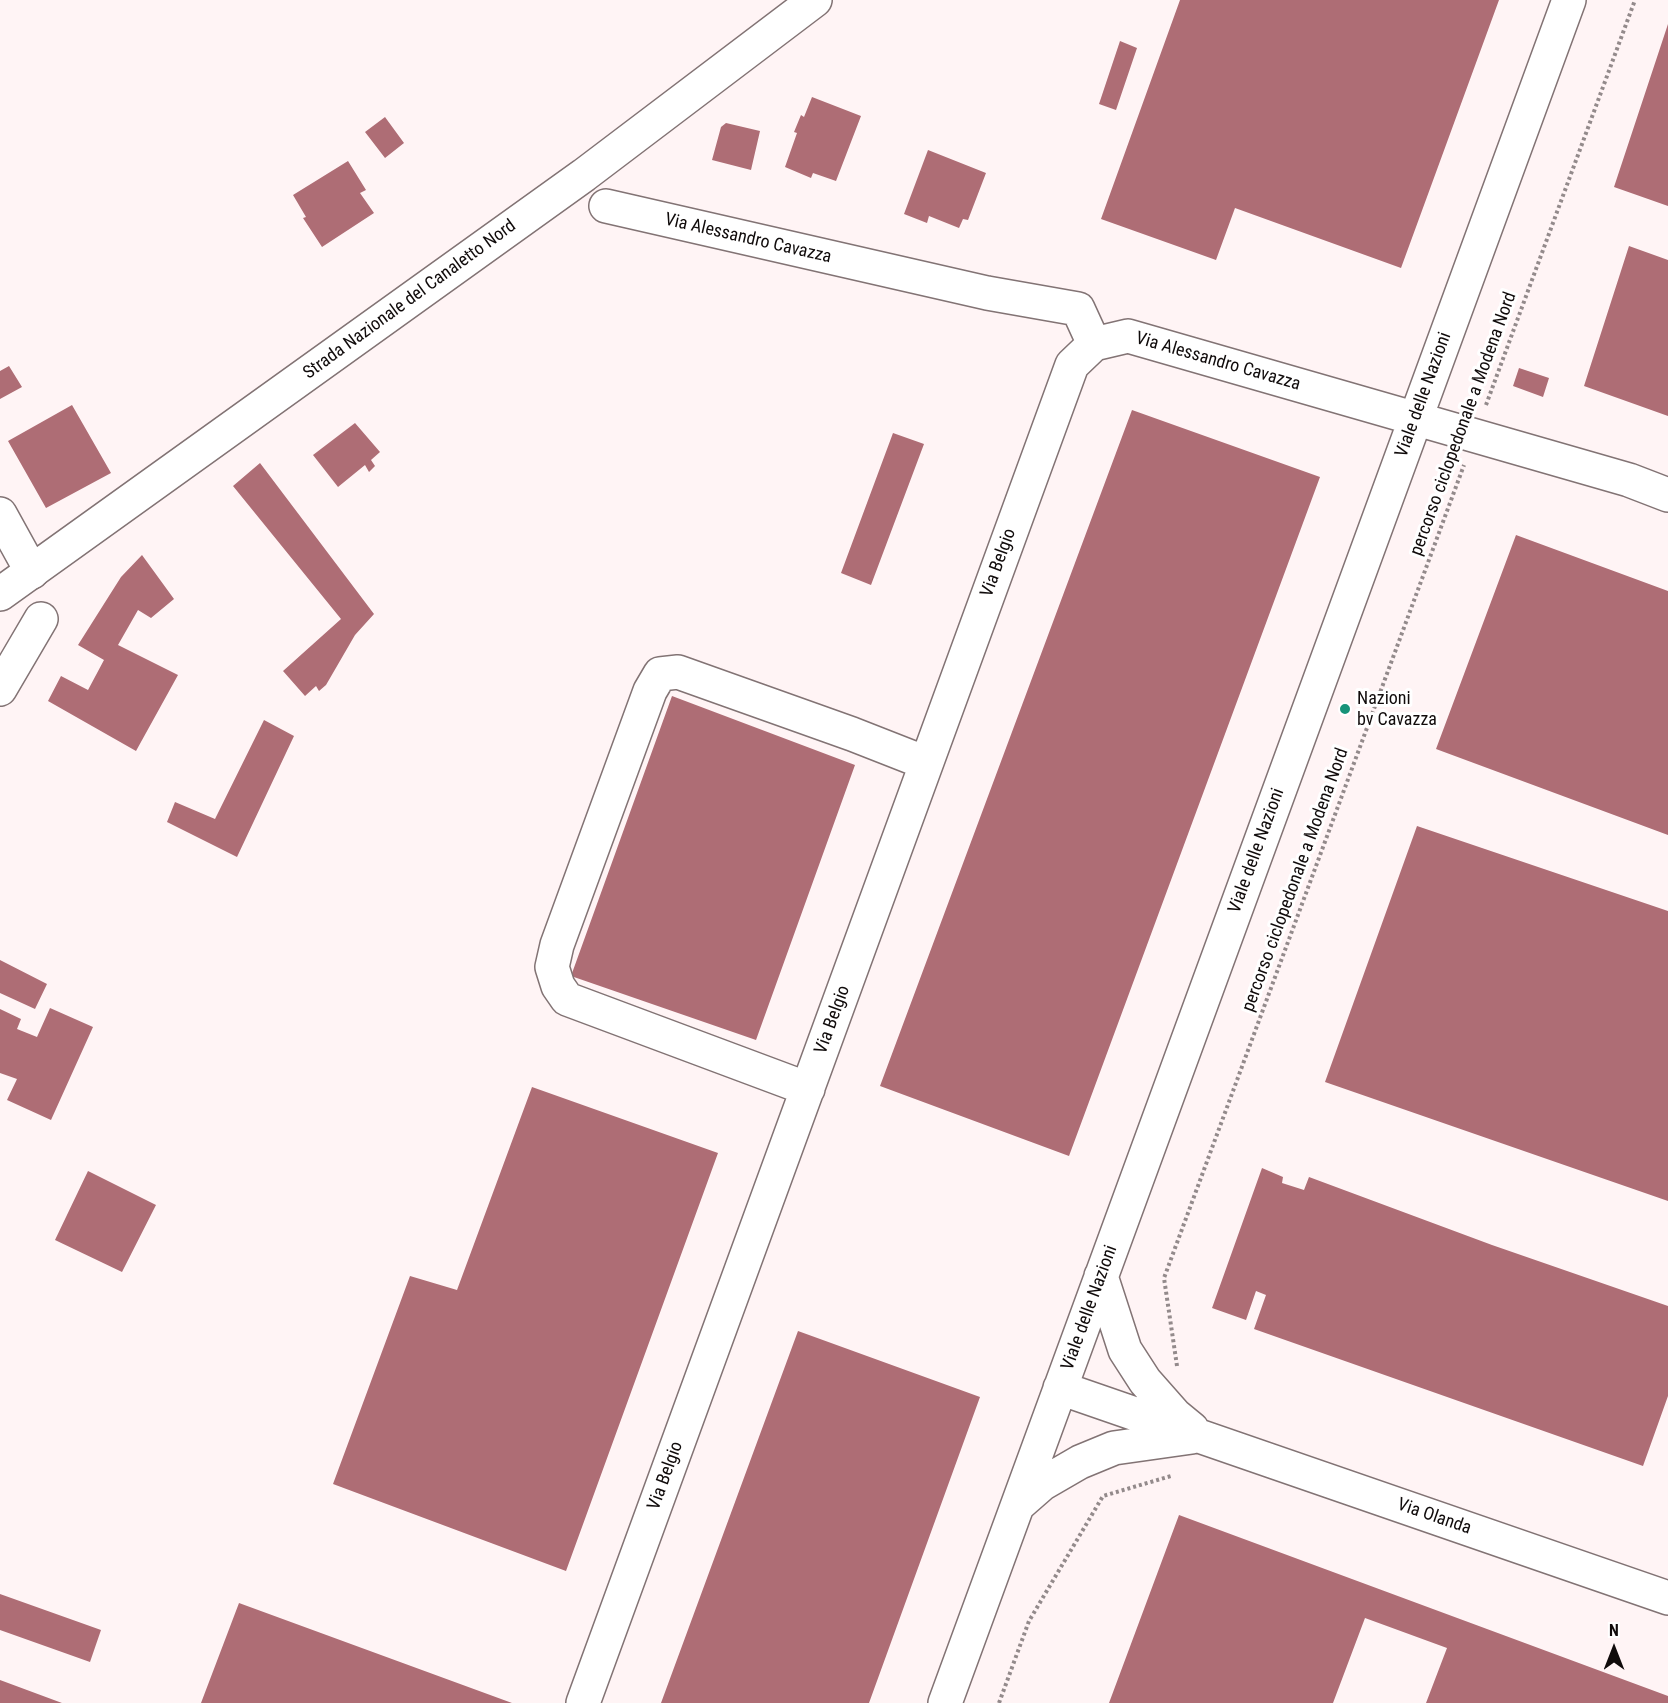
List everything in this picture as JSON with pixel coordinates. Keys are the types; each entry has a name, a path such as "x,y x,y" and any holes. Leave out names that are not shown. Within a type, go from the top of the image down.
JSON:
{"street":[{"name":"Strada Nazionale del Canaletto Nord","path":"0,594 584,176 815,0"},
{"name":"Viale delle Nazioni","path":"945,1703 1569,0"},
{"name":"Via Alessandro Cavazza","path":"606,206 987,293 1078,309 1094,344 1128,336 1629,480 1668,495"},
{"name":"Via Belgio","path":"583,1703 1072,365 1094,344"},
{"path":"0,514 32,572"},
{"path":"0,689 41,619"},
{"path":"808,1089 567,999 558,986 552,967 557,945 650,691 660,674 678,672 926,763"},
{"name":"Via Olanda","path":"1101,1276 1125,1350 1144,1381 1197,1436"},
{"name":"Via Olanda","path":"1060,1388 1668,1598"},
{"name":"Via Olanda","path":"1017,1506 1042,1484 1080,1462 1114,1448 1197,1436"}],"path":[{"name":"percorso ciclopedonale a Modena Nord","path":"1178,1374 1164,1278 1635,0"},
{"path":"999,1703 1029,1621 1102,1496 1179,1473 1197,1436"}],"building":[{"path":"1180,0 1499,0 1401,268 1235,208 1216,260 1101,219"},
{"path":"1668,24 1668,206 1614,187"},
{"path":"1120,41 1137,48 1116,110 1099,104"},
{"path":"812,97 861,116 836,181 813,173 811,178 785,167 797,133 794,132 801,115 804,117"},
{"path":"385,117 404,143 385,158 365,132"},
{"path":"726,123 760,131 751,170 712,160 721,127"},
{"path":"928,150 986,173 968,220 963,219 959,228 929,216 927,223 904,214"},
{"path":"348,161 366,190 360,193 374,213 322,247 303,218 306,217 293,195"},
{"path":"1629,246 1668,260 1668,416 1584,386"},
{"path":"9,366 22,387 0,399 0,371"},
{"path":"1519,368 1549,378 1543,397 1513,386"},
{"path":"72,405 111,473 46,508 8,441"},
{"path":"1132,410 1320,477 1069,1156 880,1086"},
{"path":"355,423 380,452 371,460 375,466 369,472 365,465 338,487 313,455"},
{"path":"893,433 924,444 871,585 841,573"},
{"path":"260,463 374,614 355,635 326,685 319,691 316,686 305,696 283,671 341,619 233,486"},
{"path":"1516,535 1668,591 1668,835 1436,749"},
{"path":"142,555 174,599 151,618 138,610 118,645 178,675 136,751 48,701 61,676 88,690 104,660 78,645 121,577"},
{"path":"672,696 855,765 756,1040 571,976"},
{"path":"264,720 294,736 237,857 167,822 175,802 215,819"},
{"path":"1417,826 1668,911 1668,1201 1325,1082"},
{"path":"0,960 47,984 35,1009 0,993"},
{"path":"50,1008 93,1027 51,1120 7,1100 17,1079 0,1073 0,1009 21,1019 17,1029 37,1037"},
{"path":"532,1087 718,1153 566,1571 333,1484 410,1276 457,1290"},
{"path":"1262,1168 1283,1177 1282,1183 1304,1190 1309,1177 1492,1245 1668,1306 1668,1396 1643,1466 1254,1329 1266,1295 1256,1291 1246,1320 1212,1308"},
{"path":"88,1171 156,1205 122,1272 55,1240"},
{"path":"798,1331 980,1397 869,1703 661,1703"},
{"path":"1179,1515 1668,1696 1668,1703 1426,1703 1447,1648 1365,1618 1333,1703 1109,1703"},
{"path":"0,1594 101,1630 90,1662 0,1630"},
{"path":"239,1603 512,1703 201,1703"},
{"path":"0,1680 62,1703 0,1703"}],"place":[{"name":"Nazioni bv Cavazza","path":"1345,709"}]}
